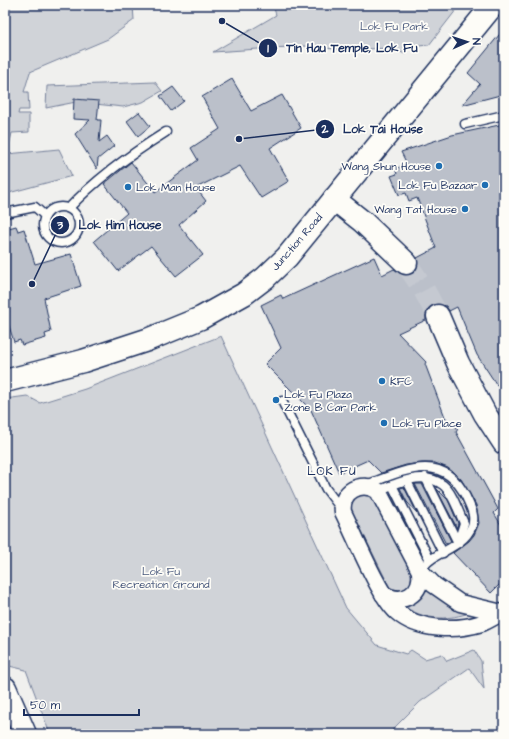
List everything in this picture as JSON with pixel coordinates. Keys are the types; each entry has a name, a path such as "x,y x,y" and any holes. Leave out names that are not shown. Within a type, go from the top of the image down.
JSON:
{"main road":[{"name":"Junction Road","path":"5,381 106,354 188,323 222,308 265,278 287,257 493,5"},
{"path":"334,199 363,222 406,263"},
{"path":"438,316 458,363 485,414 504,443"},
{"path":"5,688 25,734"}],"street":[{"path":"356,487 377,487 425,566 434,584 460,603 503,612 482,623 458,628 426,625 397,612 383,594 343,512 343,502 346,495 356,487"},
{"path":"383,594 398,600 409,597 420,584 425,566"}],"lane":[{"path":"465,124 504,115"},
{"path":"69,208 82,193 125,158 166,132"},
{"path":"58,206 69,208 74,212 80,223 76,235 66,243 54,242 45,234 42,222 45,216 53,208 58,206"},
{"path":"5,213 35,207 45,216"},
{"path":"282,401 326,489 343,512"},
{"path":"377,487 396,474 416,468 432,468 451,475 460,486 473,512 472,526 458,544 425,566"},
{"path":"425,477 458,544"},
{"path":"377,487 425,477 442,484 451,494 464,523 458,544"},
{"path":"408,481 443,553"}],"green space":[{"path":"5,5 133,5 134,20 108,39 30,72 24,92 28,92 29,110 19,110 18,114 29,114 29,132 12,133 7,154 59,149 72,176 5,194"},
{"name":"Lok Fu Park","path":"273,5 460,5 429,45 408,47 405,54 391,48 344,50 304,46 213,52 276,15"},
{"path":"155,82 162,91 143,102 123,107 76,102 46,108 47,86"},
{"name":"Lok Fu Recreation Ground","path":"221,336 346,608 377,645 406,654 411,650 425,659 442,654 447,661 474,650 481,661 484,689 469,668 420,702 388,734 50,734 26,670 5,665 5,399 27,396 40,403 85,389"},
{"path":"359,494 369,495 373,500 414,576 410,587 402,591 390,588 352,511 352,501"},
{"path":"427,583 446,601 466,614 437,618 415,613 408,609 407,603"}],"building":[{"path":"504,29 504,94 462,105 480,84 468,73"},
{"path":"232,79 251,111 282,95 301,128 270,148 289,181 261,198 240,166 196,188 206,201 179,225 203,255 176,276 151,246 118,271 94,241 127,213 104,184 131,162 155,192 198,160 191,148 220,129 202,97"},
{"path":"173,87 184,101 171,111 160,96"},
{"path":"74,99 99,101 97,120 101,120 99,142 107,136 114,146 98,159 97,169 75,134 90,120 73,119"},
{"path":"139,112 150,126 138,136 127,121"},
{"path":"504,124 504,396 477,355 457,307 449,311 446,306 433,304 428,309 426,320 398,333 426,362 425,364 445,417 458,429 456,432 498,509 494,513 504,530 504,580 491,593 453,553 469,541 474,535 479,523 476,505 461,479 448,468 435,463 406,465 381,473 368,460 339,473 311,410 265,364 281,348 261,305 281,295 283,299 374,257 382,275 394,269 403,275 410,275 415,272 418,266 417,258 436,248 417,198 409,201 406,193 399,195 391,176 397,174 395,169 407,164 401,152 452,135"},
{"path":"16,226 18,231 24,229 35,264 71,254 81,286 44,298 51,332 45,334 46,338 22,345 20,340 14,342 6,313 9,312 5,303 5,229"},
{"path":"415,484 422,484 451,541 446,544"},
{"path":"404,487 417,513 407,502 400,488"},
{"path":"436,488 448,500 458,523 457,528"}],"tunnel":[{"path":"406,263 423,288 438,316"}],"place":[{"name":"Tin Hau Temple, Lok Fu","path":"222,21"},
{"name":"Lok Tai House","path":"239,139"},
{"name":"Wang Shun House","path":"439,166"},
{"name":"Lok Fu Bazaar","path":"485,185"},
{"name":"Lok Man House","path":"128,187"},
{"name":"Wang Tat House","path":"465,209"},
{"name":"Lok Him House","path":"32,284"},
{"name":"KFC","path":"382,381"},
{"name":"Lok Fu Plaza Zone B Car Park","path":"276,400"},
{"name":"Lok Fu Place","path":"384,423"}],"district":[{"name":"LOK FU","path":"332,471"}]}
